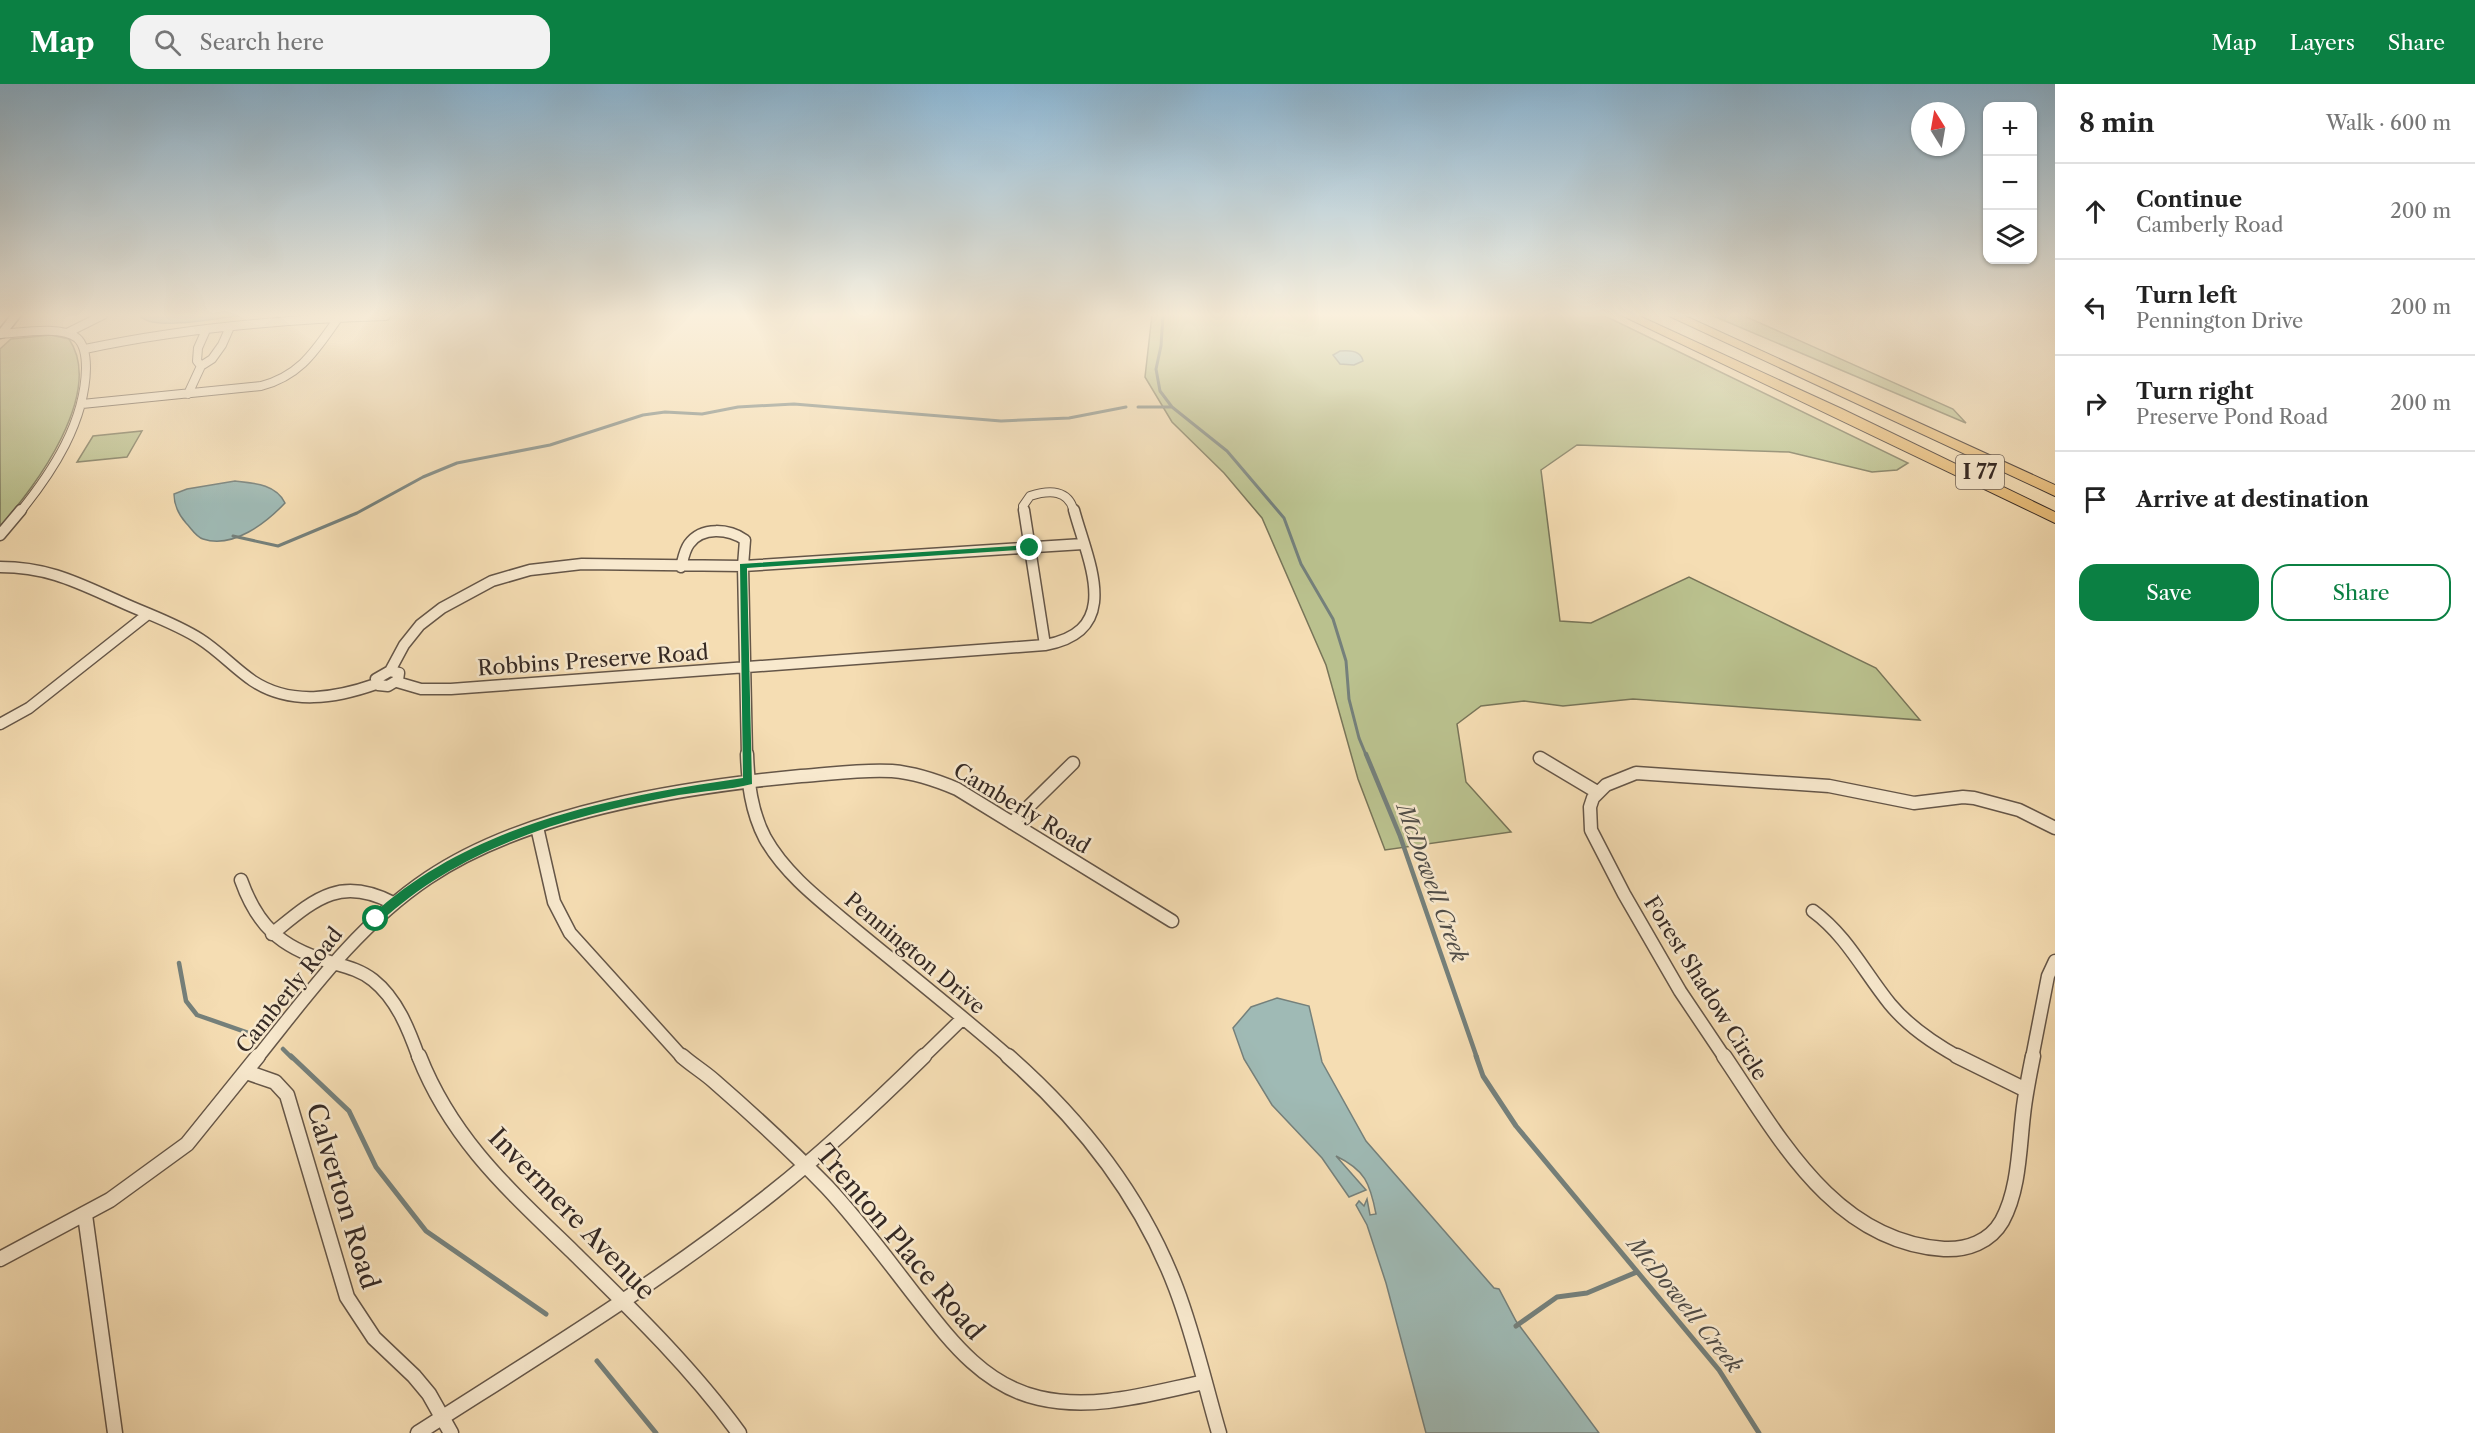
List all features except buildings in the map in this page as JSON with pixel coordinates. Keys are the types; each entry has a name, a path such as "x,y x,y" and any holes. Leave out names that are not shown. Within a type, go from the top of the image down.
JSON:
{"highway":[{"name":"I 77","path":"1764,378 2055,518"},
{"name":"I 77","path":"1779,378 2055,509"},
{"name":"I 77","path":"1810,378 2055,491"},
{"name":"I 77","path":"1825,378 2055,484"},
{"path":"1905,436 2027,504"}],"street":[{"path":"0,535 36,491 55,463 82,404 87,378"},
{"path":"188,394 195,378"},
{"path":"82,404 261,386 287,378"},
{"name":"Robbins Preserve Road","path":"376,684 384,687 397,682 421,689 442,690 744,667 1045,646 1056,645 1074,636 1089,622 1095,609 1096,595 1072,502 1063,494 1046,492 1030,496 1023,506 1045,646"},
{"name":"Pennington Drive","path":"681,567 688,546 695,538 709,532 724,530 737,533 745,540 744,667 748,781 757,820 769,845 792,872 839,916 962,1019 1065,1111 1096,1147 1127,1190 1155,1239 1184,1309 1219,1433"},
{"path":"390,671 404,645 430,617 453,600 510,574 562,565 743,566 1083,544"},
{"path":"0,567 50,572 75,580 194,635 254,682 282,695 329,696 356,691 376,684 379,676 390,671 399,673 397,682"},
{"path":"1,722 29,708 148,614"},
{"path":"1540,758 1597,792 1602,786 1623,776 1636,773 1669,774 1829,786 1914,803 1963,797 1974,798 2019,810 2054,826"},
{"path":"1012,824 1073,763"},
{"name":"Camberly Road","path":"0,1259 85,1215 143,1178 187,1144 334,963 393,903 426,879 466,855 537,827 637,800 748,781 863,771 904,772 931,778 945,784 1172,921"},
{"name":"Forest Shadow Circle","path":"1597,792 1589,809 1591,830 1629,903 1680,991 1806,1175 1839,1205 1888,1237 1908,1244 1941,1250 1960,1250 1994,1233 2002,1220 2014,1179 2026,1090 2048,976 2055,961"},
{"name":"Trenton Place Road","path":"537,827 554,902 570,933 683,1058 713,1080 804,1163 872,1240 959,1351 982,1371 1009,1387 1037,1398 1067,1403 1098,1403 1205,1382"},
{"name":"Invermere Avenue","path":"241,880 250,907 258,921 272,934 294,949 352,967 366,974 393,1001 402,1013 433,1089 468,1141 502,1184 693,1372 715,1398 739,1433"},
{"path":"272,934 320,900 339,891 358,889 369,891 393,903"},
{"path":"1813,911 1839,932 1889,1004 1919,1033 1939,1046 2026,1090"},
{"path":"418,1433 622,1302 745,1213 848,1128 962,1019"},
{"name":"Calverton Road","path":"246,1072 275,1082 287,1095 346,1297 374,1338 394,1360 414,1376 429,1394 451,1433"},
{"path":"85,1215 115,1433"}],"green space":[{"path":"0,378 78,378 72,411 62,438 31,488 0,526"},
{"path":"1146,378 1733,378 1908,463 1897,470 1872,472 1789,452 1577,445 1541,470 1560,621 1591,623 1689,577 1876,668 1920,720 1633,699 1563,706 1524,701 1481,706 1457,724 1466,782 1511,832 1385,850 1358,779 1326,665 1262,518 1224,473 1172,422"},
{"path":"1860,378 1883,378 1953,409 1966,423"},
{"path":"142,431 127,457 77,462 93,436"}],"water":[{"path":"235,481 270,488 285,503 259,526 237,537 214,541 200,538 181,516 174,494 187,489"},
{"path":"1277,998 1309,1006 1322,1062 1366,1141 1494,1288 1499,1289 1516,1321 1599,1433 1426,1433 1386,1283 1367,1225 1356,1205 1359,1201 1364,1206 1367,1199 1370,1215 1376,1214 1365,1179 1354,1167 1336,1156 1366,1190 1349,1197 1322,1158 1272,1105 1244,1059 1233,1028 1251,1007"}],"waterway":[{"name":"McDowell Creek","path":"1158,378 1160,391 1172,407 1227,451 1284,518 1301,564 1333,619 1346,661 1349,699 1366,755"},
{"path":"233,536 278,546 357,513 423,477 457,463 550,445 643,415 665,412 702,414 738,407 794,404 1001,421 1069,418 1126,407"},
{"path":"1138,407 1171,407"},
{"name":"McDowell Creek","path":"1366,754 1400,836 1477,1058"},
{"path":"179,963 186,1001 197,1015 257,1036"},
{"path":"283,1049 292,1058"},
{"path":"291,1056 349,1111 376,1167 426,1231 546,1314"},
{"name":"McDowell Creek","path":"1476,1056 1483,1076 1516,1126 1719,1370 1759,1433"},
{"path":"1516,1326 1557,1297 1587,1293 1637,1272"},
{"path":"597,1361 656,1433"}],"route":[{"path":"376,919 393,903 426,879 466,855 495,842 537,827 637,800 708,786 748,781 743,566 1030,548"}]}
